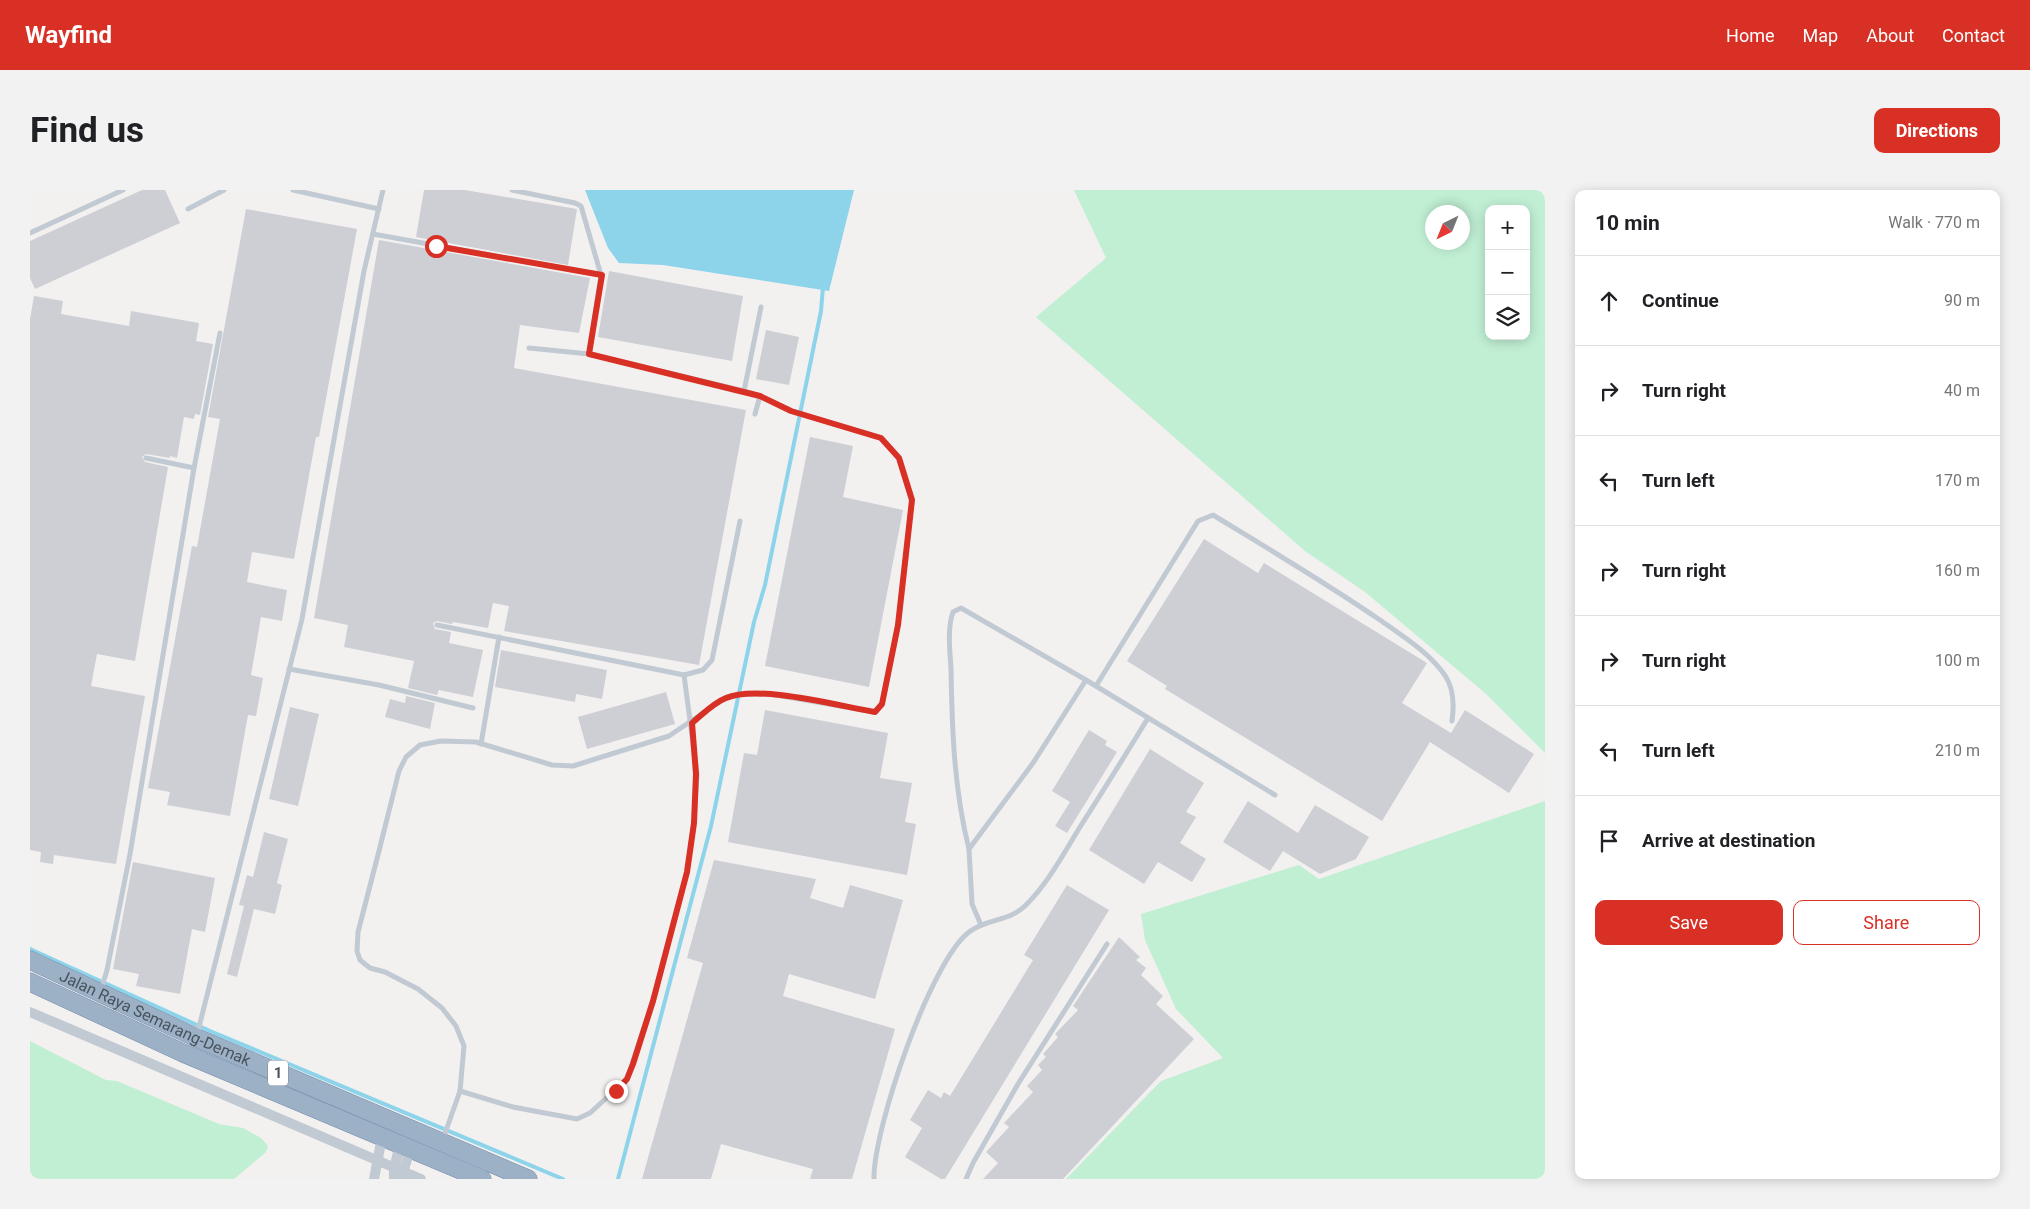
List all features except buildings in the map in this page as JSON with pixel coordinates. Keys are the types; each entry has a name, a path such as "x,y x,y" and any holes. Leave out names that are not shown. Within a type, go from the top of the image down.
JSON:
{"highway":[{"name":"Jalan Raya Semarang-Demak","path":"30,960 196,1038 528,1179"},
{"name":"Jalan Raya Semarang-Demak","path":"30,982 184,1053 482,1179"},
{"path":"405,1147 416,1132"}],"street":[{"path":"30,1012 377,1162 399,1175 421,1179"},
{"path":"374,1179 382,1137"},
{"path":"399,1175 405,1147"}],"lane":[{"path":"30,233 123,190"},
{"path":"188,209 224,190"},
{"path":"293,190 379,209"},
{"path":"196,1038 302,619 373,234 383,190"},
{"path":"512,190 582,206 602,275 589,354"},
{"path":"373,234 465,252 602,275"},
{"path":"744,391 761,308"},
{"path":"100,993 107,970 130,854 166,649 194,468 220,333"},
{"path":"442,1142 460,1091 464,1046 456,1026 442,1008 418,989 384,972 370,968 360,960 357,951 358,932 399,771 406,757 420,745 441,740 482,744 552,765 573,766 669,736 692,723 725,698 741,694 770,694 875,712 882,704 898,625 912,500 899,458 881,438 791,411 760,396 744,391 589,354 529,348"},
{"path":"755,414 760,396"},
{"path":"146,458 194,468"},
{"path":"1096,686 1198,521 1213,515 1351,600 1410,641 1430,658 1447,679 1454,703 1452,721"},
{"path":"437,625 684,675 703,670 712,660 740,521"},
{"path":"981,925 972,904 969,849 955,772 950,627 953,612 961,608 1086,680 1275,795"},
{"path":"482,744 499,637"},
{"path":"289,669 379,685 473,708"},
{"path":"460,1091 513,1107 577,1119 590,1113 627,1079 653,1001 687,872 694,823 696,774 692,723 684,675"},
{"path":"969,849 1033,763 1086,680"},
{"path":"874,1179 873,1166 891,1096 914,1025 953,949 969,932 981,925 1010,918 1031,899 1066,850 1148,718"},
{"path":"966,1179 973,1162 1018,1084 1107,944"}],"green space":[{"path":"1074,190 1545,190 1545,753 1485,693 1365,592 1305,551 1036,317 1106,258"},
{"path":"1545,801 1545,1179 1066,1179 1161,1081 1223,1058 1176,1009 1145,940 1141,914 1299,865 1319,879"},
{"path":"30,1041 106,1080 117,1081 219,1124 243,1128 261,1138 268,1146 266,1152 234,1179 30,1179"}],"water":[{"path":"585,190 854,190 829,291 663,265 619,263 608,248"}],"waterway":[{"path":"618,1179 711,826 754,622 765,585 821,311 823,287"},
{"path":"30,949 210,1031 563,1179"}],"route":[{"path":"436,246 602,275 594,314 589,354 744,391 760,396 791,411 881,438 899,458 912,500 898,625 882,704 875,712 770,694 741,694 725,698 692,723 696,774 694,823 687,872 653,1001 633,1064 627,1079 616,1091"}]}
